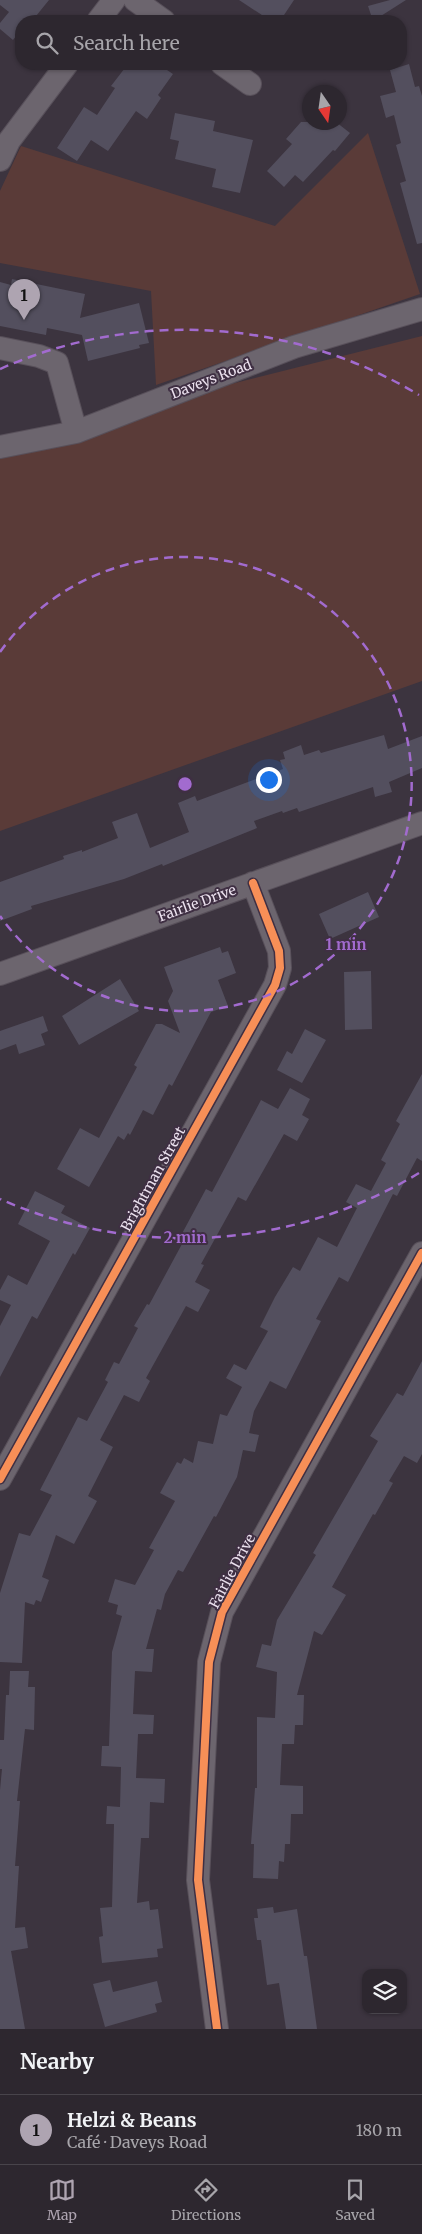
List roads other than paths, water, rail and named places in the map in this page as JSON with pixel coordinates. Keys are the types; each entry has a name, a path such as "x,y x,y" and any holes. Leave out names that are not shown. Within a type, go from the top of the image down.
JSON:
{"street":[{"path":"103,15 114,0"},
{"path":"136,0 156,15"},
{"path":"0,160 9,141 62,70"},
{"path":"230,70 250,84"},
{"name":"Daveys Road","path":"0,447 76,432 294,347 422,309"},
{"path":"0,348 39,356 57,363 76,432"},
{"name":"Fairlie Drive","path":"0,974 422,823"},
{"name":"Brightman Street","path":"0,1479 275,985 280,968 279,951 253,883"},
{"name":"Fairlie Drive","path":"217,2029 198,1880 208,1672 222,1612 422,1253"}],"place":[{"name":"Helzi & Beans","path":"24,320"}]}
